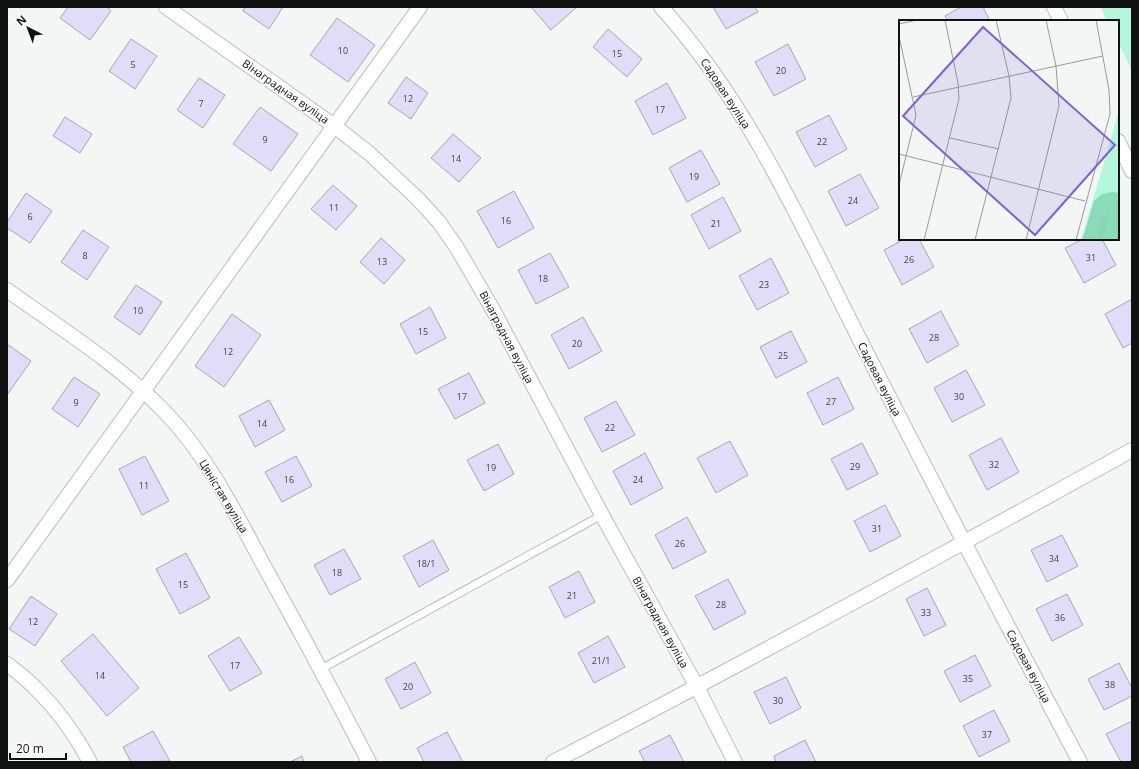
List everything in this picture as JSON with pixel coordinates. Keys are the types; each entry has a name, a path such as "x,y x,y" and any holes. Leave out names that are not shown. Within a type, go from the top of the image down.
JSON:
{"street":[{"name":"Вінаградная вуліца","path":"166,7 334,125 370,154 418,198 457,248 492,308 697,688 735,762"},
{"path":"7,580 144,392 420,7"},
{"name":"Садовая вуліца","path":"660,7 700,53 748,125 790,202 964,544 1080,762"},
{"path":"1054,7 1060,20"},
{"path":"1119,143 1132,171"},
{"name":"Цяністая вуліца","path":"7,290 101,358 144,392 181,430 213,474 321,669 369,762"},
{"path":"553,762 697,688 964,544 1132,450"},
{"path":"7,664 26,679 57,710 71,728 90,762"}],"lane":[{"path":"321,669 602,514"}],"green space":[{"path":"1101,7 1132,7 1132,71 1119,44 1119,20 1107,20"}],"building":[{"path":"68,7 107,7 111,11 90,40 60,18"},
{"path":"245,7 283,7 269,29 243,11"},
{"path":"531,7 577,7 551,30"},
{"path":"713,7 755,7 758,12 726,29"},
{"path":"961,7 983,7 990,20 947,20 945,16"},
{"path":"337,18 375,45 348,82 310,55"},
{"path":"608,29 642,59 627,77 593,47"},
{"path":"131,39 157,56 135,89 109,71"},
{"path":"788,44 806,79 774,96 755,62"},
{"path":"406,77 428,93 411,119 388,103"},
{"path":"199,78 225,95 203,128 177,110"},
{"path":"667,83 686,118 653,135 635,101"},
{"path":"260,107 298,134 271,171 233,144"},
{"path":"829,115 847,149 815,167 796,132"},
{"path":"65,117 92,134 80,153 53,136"},
{"path":"453,134 481,158 459,182 431,158"},
{"path":"701,150 720,184 687,202 669,168"},
{"path":"860,174 879,208 846,226 828,191"},
{"path":"333,185 357,206 336,230 311,209"},
{"path":"514,191 534,228 498,248 477,211"},
{"path":"26,193 52,211 30,243 7,228 7,222"},
{"path":"723,197 741,231 709,249 691,215"},
{"path":"83,230 109,247 87,280 61,262"},
{"path":"381,238 405,260 384,284 360,262"},
{"path":"903,240 920,240 934,267 902,285 884,250"},
{"path":"1081,240 1103,240 1116,265 1084,283 1065,248"},
{"path":"550,253 569,287 536,304 518,270"},
{"path":"771,258 789,293 757,310 739,276"},
{"path":"136,285 162,302 140,335 114,317"},
{"path":"1132,299 1132,343 1123,348 1105,314"},
{"path":"430,307 446,338 416,354 400,324"},
{"path":"941,311 959,345 927,363 909,329"},
{"path":"232,314 261,335 224,387 195,366"},
{"path":"583,317 602,351 569,369 551,335"},
{"path":"791,331 807,362 776,378 760,347"},
{"path":"7,344 31,361 7,395"},
{"path":"966,370 985,405 952,422 934,388"},
{"path":"469,373 485,403 455,419 438,389"},
{"path":"74,377 100,394 78,427 52,409"},
{"path":"838,377 854,409 823,425 807,393"},
{"path":"269,400 285,430 255,447 239,416"},
{"path":"616,401 635,435 602,452 584,418"},
{"path":"1001,438 1019,472 987,490 969,455"},
{"path":"730,441 748,475 716,493 697,458"},
{"path":"862,443 878,474 847,490 831,459"},
{"path":"498,444 514,474 484,491 467,460"},
{"path":"645,453 663,488 631,505 613,471"},
{"path":"145,456 169,501 142,515 119,469"},
{"path":"296,456 312,486 282,502 265,472"},
{"path":"885,505 901,536 870,552 854,521"},
{"path":"687,517 706,552 673,569 655,535"},
{"path":"1062,535 1078,566 1047,582 1031,550"},
{"path":"433,540 449,570 419,587 403,556"},
{"path":"344,549 361,579 330,595 314,565"},
{"path":"186,553 210,598 180,614 156,569"},
{"path":"579,571 595,602 565,618 549,587"},
{"path":"728,579 746,613 714,630 695,596"},
{"path":"927,588 946,625 924,636 906,599"},
{"path":"1067,594 1083,625 1052,641 1036,609"},
{"path":"31,596 57,614 35,646 9,629"},
{"path":"93,634 139,688 107,716 61,661"},
{"path":"608,636 625,667 594,683 578,653"},
{"path":"239,637 262,673 230,691 208,656"},
{"path":"975,655 991,686 960,702 944,671"},
{"path":"415,662 431,693 401,709 385,679"},
{"path":"1119,663 1132,688 1132,696 1104,710 1088,679"},
{"path":"786,677 801,708 770,724 754,692"},
{"path":"994,710 1010,741 979,757 963,726"},
{"path":"1132,721 1132,761 1121,762 1106,734"},
{"path":"153,731 170,761 131,762 123,747"},
{"path":"447,732 463,762 424,762 417,748"},
{"path":"670,735 684,762 645,762 639,751"},
{"path":"805,740 816,762 776,762 774,756"},
{"path":"302,756 304,762 290,762"}]}
